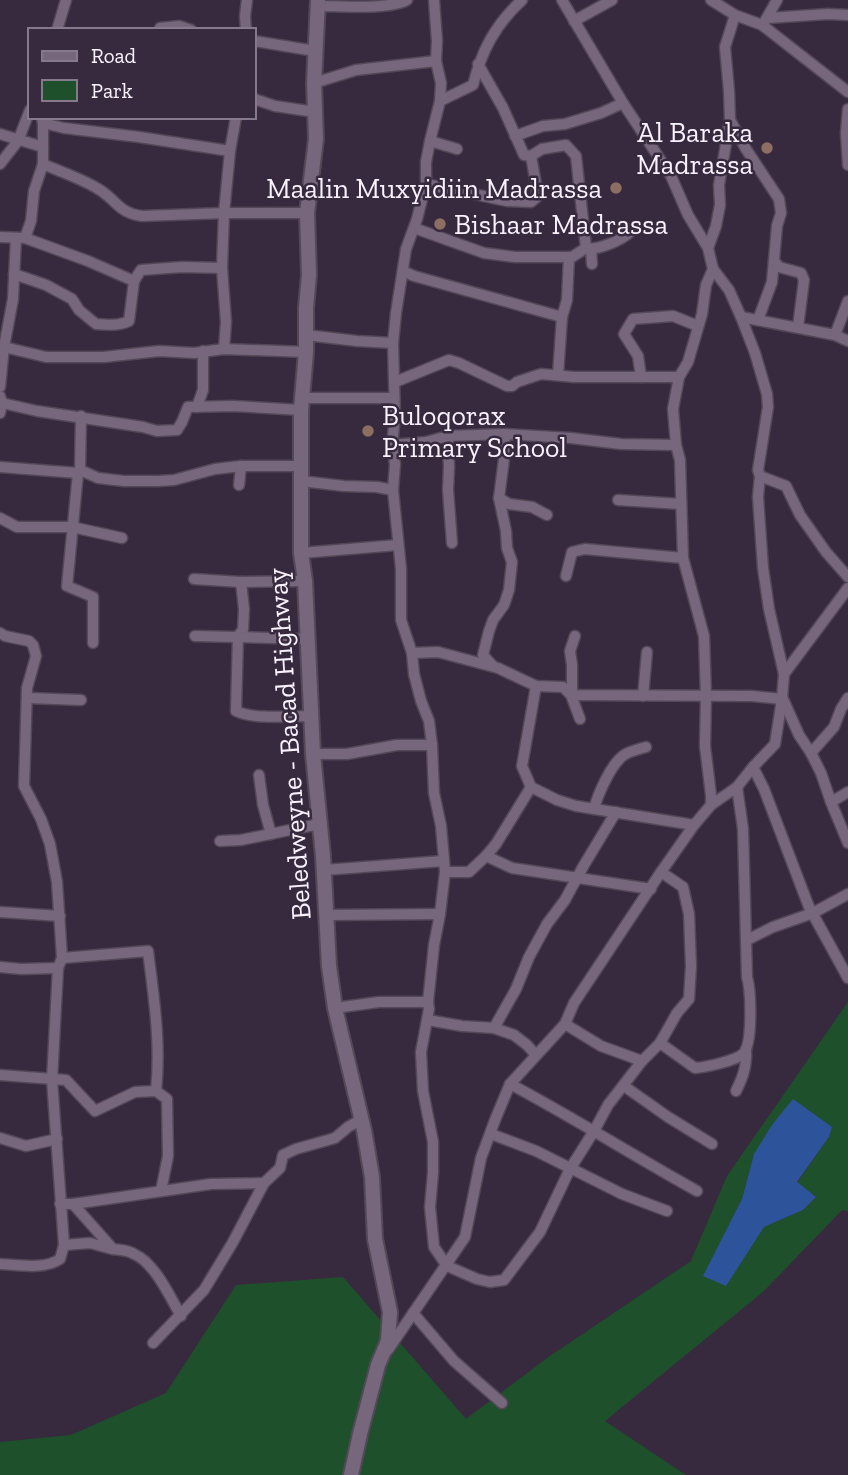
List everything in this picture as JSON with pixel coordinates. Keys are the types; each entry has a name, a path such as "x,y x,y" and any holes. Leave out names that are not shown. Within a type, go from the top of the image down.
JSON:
{"street":[{"path":"58,28 66,0"},
{"path":"246,28 247,0"},
{"path":"318,3 383,5 407,0"},
{"path":"433,0 436,61 442,83 429,141 426,184 406,249 396,313 393,343 393,490 401,569 401,620 429,722 434,793 441,826 445,872 434,946 428,1020 421,1052 423,1091 433,1142 431,1227 434,1247 447,1265 477,1279 491,1282 504,1280 540,1232 570,1169 608,1105 642,1061 660,1043 677,1013 689,999 689,914 683,887 661,872"},
{"path":"440,101 473,85 478,64 492,35 522,0"},
{"path":"378,1365 465,1237 481,1158 510,1084 565,1024 574,1003 694,825 711,805 737,787 775,744 782,699 784,674 769,609 758,498 758,470 768,407 767,394 755,353 729,290 713,269 708,248 688,215 671,176 622,103 562,0"},
{"path":"574,20 612,0"},
{"path":"711,0 735,15 765,21 828,14 848,15"},
{"path":"765,21 777,0"},
{"name":"Beledweyne - Bacad Highway","path":"318,3 314,83 316,139 307,213 309,275 302,404 301,553 309,639 313,754 330,966 335,1008 362,1119 372,1178 375,1238 390,1312 388,1341 378,1365 351,1475"},
{"path":"708,248 720,205 719,185 730,120 725,47 735,15"},
{"path":"765,21 848,92"},
{"path":"160,28 185,28"},
{"path":"256,41 316,51"},
{"path":"314,83 356,70 436,61"},
{"path":"478,64 503,108 524,155 531,156 542,149 566,145 576,156 592,264"},
{"path":"256,100 275,106 315,112"},
{"path":"515,136 601,113 622,103"},
{"path":"848,109 848,165"},
{"path":"0,164 18,141 28,115"},
{"path":"224,349 224,213 236,119"},
{"path":"0,387 16,263 21,238 31,222 34,191 43,164 42,120 64,128 230,151"},
{"path":"730,120 779,200 780,213 772,282 758,320"},
{"path":"0,134 43,147"},
{"path":"429,141 457,149"},
{"path":"426,184 507,201 531,202 537,197 537,190 531,156"},
{"path":"43,164 99,189 122,210 132,215 307,213"},
{"path":"414,228 484,253 515,257 572,257 617,240 630,232"},
{"path":"0,237 21,238 88,261 134,281"},
{"path":"558,375 569,257"},
{"path":"774,261 779,267 801,272 804,281 797,327"},
{"path":"14,274 46,285 72,299 79,310 96,324 123,324 129,321 134,281 141,270 222,268"},
{"path":"711,805 705,746 704,636 683,558 680,460 673,409 679,377 688,362 702,314 706,285 713,269"},
{"path":"403,271 562,317"},
{"path":"835,335 848,301"},
{"path":"641,377 638,356 624,334 633,318 673,316 698,326"},
{"path":"741,317 835,335 848,341"},
{"path":"306,335 393,343"},
{"path":"4,347 46,357 104,357 159,351 194,353 224,349 306,352"},
{"path":"197,407 203,390 203,351"},
{"path":"395,382 449,360 507,386 541,374 574,377 679,377"},
{"path":"1,404 157,431 177,430 188,407 393,398"},
{"path":"81,416 79,471 67,586 93,597 93,643"},
{"path":"393,445 426,442 448,436 505,434 621,444 676,445"},
{"path":"494,667 483,655 493,620 504,605 509,590 512,562 499,498 505,434"},
{"path":"448,436 452,542"},
{"path":"0,467 79,471 98,478 124,481 159,481 241,466 300,474 344,486 393,490"},
{"path":"239,485 241,466"},
{"path":"760,476 786,486 800,515 848,577"},
{"path":"499,498 509,504 532,507 547,515"},
{"path":"618,500 681,504"},
{"path":"0,518 17,527 72,527 122,538"},
{"path":"301,553 398,545"},
{"path":"566,576 572,552 585,549 683,558"},
{"path":"194,579 241,582 305,581"},
{"path":"241,582 244,609 243,630 238,636 236,711 260,716 312,716"},
{"path":"784,674 848,589"},
{"path":"0,633 29,641 36,656 27,688 24,786 50,844 60,916 60,963 52,1080 64,1245 60,1259 53,1264 0,1264"},
{"path":"195,636 309,639"},
{"path":"575,636 570,651 571,695 580,719"},
{"path":"412,653 438,652 494,667 536,686 563,687 571,695 752,696 782,699"},
{"path":"643,696 647,652"},
{"path":"536,686 522,766 531,787 576,806 694,825"},
{"path":"28,698 80,700"},
{"path":"811,753 834,727 848,698"},
{"path":"782,699 821,773 848,844"},
{"path":"313,754 347,754 397,745 432,745"},
{"path":"594,809 598,795 616,763 625,754 646,747"},
{"path":"753,766 809,907 848,978"},
{"path":"259,775 271,834"},
{"path":"445,872 469,872 486,856 531,787"},
{"path":"736,1091 745,1074 750,1018 743,829 737,787"},
{"path":"831,802 848,792"},
{"path":"494,1028 547,924 565,900 616,812"},
{"path":"219,841 241,840 319,824"},
{"path":"486,856 512,868 650,889"},
{"path":"324,870 443,861"},
{"path":"747,940 773,927 813,913 848,894"},
{"path":"0,912 60,916"},
{"path":"326,915 440,914"},
{"path":"0,967 21,969 148,951 159,1051 156,1091"},
{"path":"335,1008 379,1002 428,1002"},
{"path":"428,1020 494,1028 514,1035 536,1055"},
{"path":"565,1024 601,1046 642,1061"},
{"path":"660,1043 695,1068 712,1066 741,1056 746,1049"},
{"path":"0,1075 66,1080 95,1111 135,1092 156,1091 167,1099 168,1120 168,1156 160,1191"},
{"path":"510,1084 697,1191"},
{"path":"624,1086 712,1144"},
{"path":"153,1343 204,1290 264,1183 280,1168 284,1155 296,1149 335,1139 362,1119"},
{"path":"491,1134 536,1151 622,1194 667,1211"},
{"path":"0,1138 26,1146 57,1139"},
{"path":"60,1204 211,1184 264,1183"},
{"path":"73,1204 113,1249"},
{"path":"64,1245 90,1243 142,1257 159,1279 180,1316"},
{"path":"413,1313 454,1361 502,1402"}],"green space":[{"path":"848,1002 848,1211 842,1210 764,1291 605,1421 686,1475 0,1475 0,1442 71,1435 166,1393 236,1285 343,1277 466,1419 550,1356 691,1261 727,1176","holes":["831,1128 829,1137 797,1183 816,1197 803,1210 764,1227 704,1276 742,1199 754,1154"]}],"water":[{"path":"793,1099 832,1127 829,1137 797,1182 816,1197 803,1210 764,1227 726,1286 703,1276 742,1199 754,1154"}],"place":[{"name":"Al Baraka Madrassa","path":"767,148"},
{"name":"Maalin Muxyidiin Madrassa","path":"616,188"},
{"name":"Bishaar Madrassa","path":"440,224"},
{"name":"Buloqorax Primary School","path":"368,431"}]}
